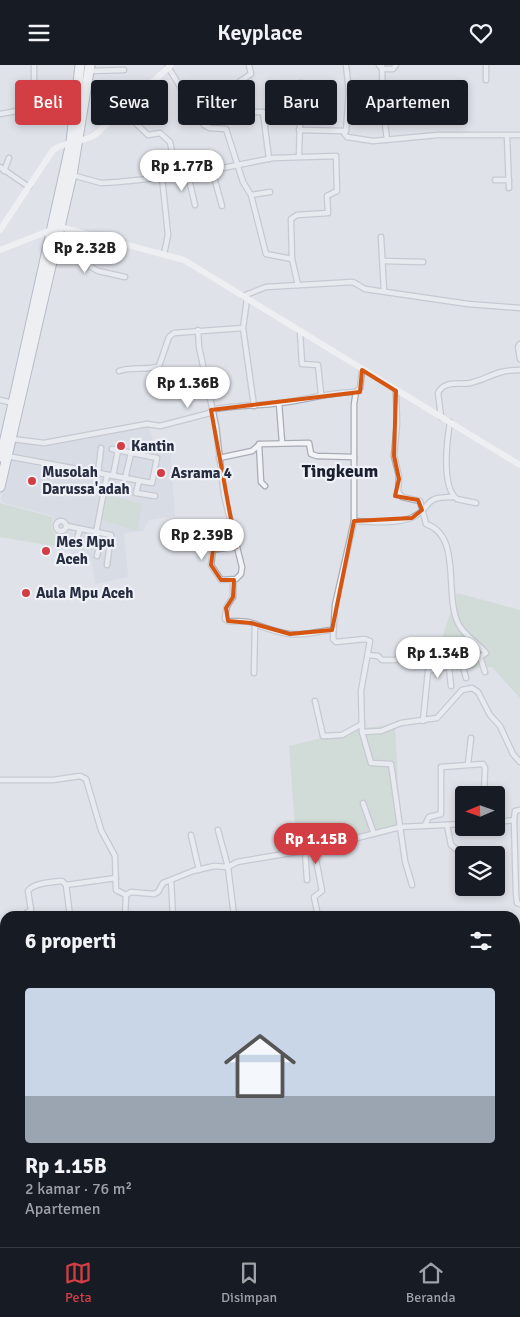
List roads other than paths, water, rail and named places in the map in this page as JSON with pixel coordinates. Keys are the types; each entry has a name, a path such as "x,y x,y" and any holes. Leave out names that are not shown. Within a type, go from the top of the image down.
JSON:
{"highway":[{"path":"78,80 80,65"},
{"path":"3,457 14,440 51,230 75,142 89,68"},
{"path":"0,487 3,457 13,403 72,175 75,125"}],"street":[{"path":"34,65 34,80"},
{"path":"242,80 251,74 249,65"},
{"path":"346,65 349,85 345,136 387,140 438,135 520,135"},
{"path":"387,140 382,107 381,66 393,69 396,65"},
{"path":"486,65 486,80"},
{"path":"154,80 168,66 178,83"},
{"path":"89,68 124,70"},
{"path":"0,114 15,112"},
{"path":"255,112 263,112 269,159"},
{"path":"0,229 53,150 95,135 107,125"},
{"path":"138,125 148,135 160,133 168,140 177,175"},
{"path":"205,125 207,127 226,129 243,183 251,195 266,254 292,259"},
{"path":"299,125 299,156"},
{"path":"299,130 346,131"},
{"path":"507,136 509,188"},
{"path":"72,175 101,183 188,175 269,159 299,156 337,157 336,191 326,197 328,213 297,215 291,218 292,259 298,285"},
{"path":"4,171 9,158"},
{"path":"0,167 29,187"},
{"path":"212,170 222,206"},
{"path":"188,175 195,205"},
{"path":"162,177 168,235 164,254"},
{"path":"494,180 509,180"},
{"path":"251,195 270,192"},
{"path":"60,227 184,260 520,465"},
{"path":"0,250 51,230"},
{"path":"85,234 91,267 98,271 125,277"},
{"path":"381,237 384,291"},
{"path":"383,261 423,262"},
{"path":"245,298 266,287 353,282 364,289 468,304 520,308"},
{"path":"245,298 243,328 254,406"},
{"path":"118,371 132,367 154,368 159,366 169,337 174,333 198,330 224,331 243,328"},
{"path":"198,330 199,347 211,410 216,426 224,493 242,567 241,574 233,580 219,579 211,565 213,550 236,547"},
{"path":"300,332 302,363 318,365 321,394"},
{"path":"520,344 518,347 520,359"},
{"path":"362,370 360,388 356,392 354,404 354,521 351,541 341,577 332,630 335,641 368,639 370,643 361,691 362,732 371,763 391,764 405,861 412,885"},
{"path":"441,417 438,393 445,386 471,383 500,371 520,370"},
{"path":"396,391 397,423 394,456 399,476 398,492 402,497 418,500 422,503 426,524 438,529 448,546 450,584 459,626 486,653 480,657 447,668 430,670 427,673 423,721"},
{"path":"14,440 44,443 147,424 160,426 210,413 211,410 279,403 321,394 356,392"},
{"path":"0,400 13,403"},
{"path":"279,403 282,442"},
{"path":"450,423 446,448 447,470 453,497"},
{"path":"219,458 252,451 259,444 282,442 309,443 311,454 317,456 354,457"},
{"path":"259,444 261,482 265,486"},
{"path":"98,474 101,448"},
{"path":"3,457 152,483 157,458 112,449"},
{"path":"113,476 118,451"},
{"path":"126,479 131,453"},
{"path":"96,533 107,475"},
{"path":"139,481 136,493 155,496"},
{"path":"354,521 379,522 412,518 427,502 436,498 453,497 476,503"},
{"path":"67,526 111,535 107,565"},
{"path":"76,542 80,529"},
{"path":"97,556 100,542 111,544"},
{"path":"233,580 234,597 228,602 225,619 228,621 251,623 266,630 290,634 314,634 318,631 332,630"},
{"path":"254,673 255,625"},
{"path":"368,655 378,656 382,660 396,659 408,649 443,648 451,686"},
{"path":"480,657 485,672"},
{"path":"462,663 466,678"},
{"path":"362,732 381,731 402,723 423,721 441,715 462,690 474,689 490,715 500,726 513,754 520,762"},
{"path":"315,701 323,736 342,735 362,724"},
{"path":"468,764 471,739"},
{"path":"425,825 428,817 440,813 440,768 468,764 484,765 484,786"},
{"path":"0,780 52,780 80,776 86,779 101,830 115,856 116,890 126,895"},
{"path":"362,803 374,834"},
{"path":"520,810 515,811 514,820 516,894 517,903 520,904"},
{"path":"505,821 514,820"},
{"path":"447,825 451,845 455,848"},
{"path":"126,895 131,892 154,894 158,892 163,883 199,869 228,867 248,859 314,849 400,827 455,825"},
{"path":"218,829 228,867 233,911"},
{"path":"191,835 199,869"},
{"path":"314,849 322,891 314,897 317,911"},
{"path":"305,850 307,880"},
{"path":"66,885 116,878"},
{"path":"30,911 31,910 28,891 30,888 62,881 66,885 69,911"},
{"path":"171,881 173,911"},
{"path":"125,911 126,895"}],"place":[{"name":"Kantin","path":"121,446"},
{"name":"Asrama 4","path":"161,473"},
{"name":"Musolah Darussa'adah","path":"32,481"},
{"name":"Mes Mpu Aceh","path":"46,551"},
{"name":"Aula Mpu Aceh","path":"26,593"}],"district":[{"name":"Tingkeum","path":"340,471"}]}
